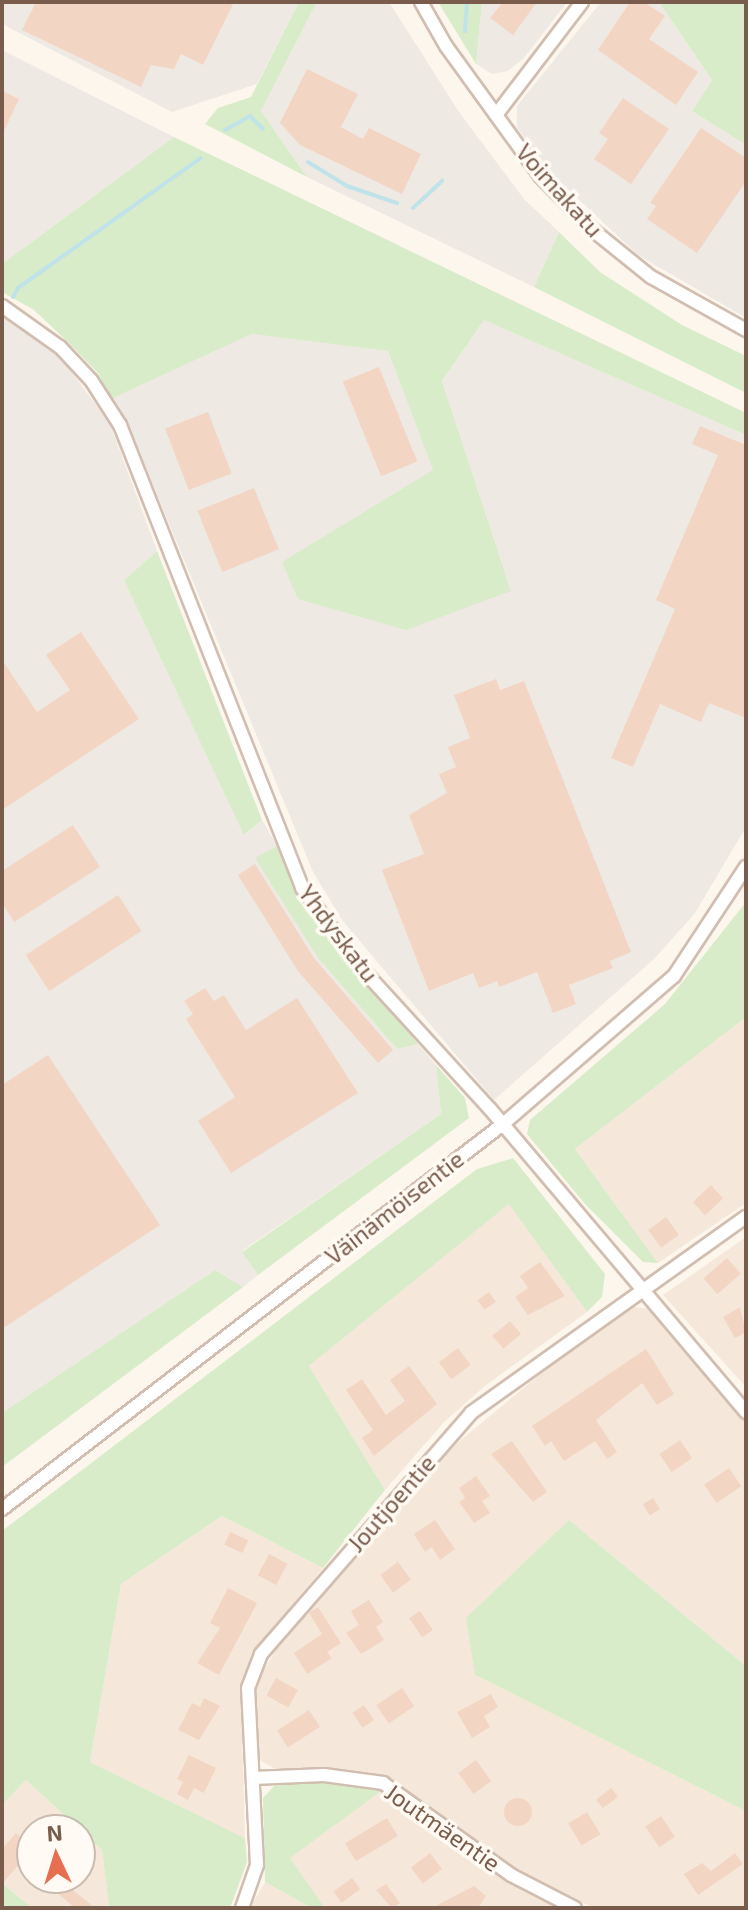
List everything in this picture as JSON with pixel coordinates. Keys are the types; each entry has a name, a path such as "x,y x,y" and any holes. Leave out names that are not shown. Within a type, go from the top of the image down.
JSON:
{"street":[{"name":"Voimakatu","path":"421,2 540,176 594,231 651,277 746,330"},
{"path":"496,115 582,2"},
{"name":"Yhdyskatu","path":"2,306 60,347 91,380 120,425 302,888 363,970 503,1124 746,1412"},
{"name":"Väinämöisentie","path":"2,1509 503,1124 674,976 746,867"},
{"name":"Joutjoentie","path":"242,1908 257,1865 248,1688 266,1647 471,1413 641,1288 746,1217"},
{"name":"Joutmäentie","path":"253,1778 324,1775 383,1783 511,1875 575,1908"}],"shaded area":[{"path":"2,2 299,2 257,84 172,112 2,24"},
{"path":"317,2 389,2 459,112 524,199 559,232 534,287 307,177 261,111"},
{"path":"482,2 567,2 524,58 508,71 492,74 476,64"},
{"path":"601,2 659,2 712,80 692,111 746,145 746,318 638,255 559,181 517,128 517,106"},
{"path":"2,50 174,137 2,264"},
{"path":"2,314 59,355 110,424 157,551 124,580 245,835 262,820 277,846 256,858 318,958 397,1049 418,1044 436,1065 441,1114 242,1251 258,1275 243,1287 215,1270 2,1413"},
{"path":"484,320 746,435 746,827 695,913 654,959 494,1100 342,920 313,872 127,422 111,399 252,334 388,351 433,470 511,591 442,381"},
{"path":"746,1017 746,1203 658,1263 575,1149"},
{"path":"510,1203 587,1312 485,1386 444,1422 385,1490 309,1366"},
{"path":"746,1237 746,1387 663,1295"},
{"path":"633,1307 651,1309 746,1420 746,1666 569,1520 475,1675 746,1811 746,1908 594,1908 516,1872 387,1777 279,1771 261,1761 257,1747 256,1683 291,1624 455,1445 574,1346"},
{"path":"222,1516 323,1568 252,1653 241,1688 245,1838 90,1762 121,1584"},
{"path":"26,1780 63,1814 16,1814 16,1894 96,1894 96,1844 102,1850 109,1908 32,1908 2,1883 2,1805"},
{"path":"384,1789 567,1908 325,1908 289,1858"},
{"path":"265,1882 312,1908 250,1908"}],"green space":[{"path":"299,2 317,2 261,111 307,177 205,124 218,108 251,97"},
{"path":"438,2 482,2 476,64"},
{"path":"659,2 746,2 746,145 692,111 712,80"},
{"path":"174,137 746,413 746,435 484,320 442,381 511,591 406,630 298,599 282,562 433,470 388,351 252,334 111,399 98,373 69,343 34,310 2,292 2,264"},
{"path":"559,232 600,272 682,325 746,356 746,393 534,287"},
{"path":"157,551 262,820 244,835 124,580"},
{"path":"277,846 299,894 418,1044 397,1049 318,958 255,858"},
{"path":"746,902 746,1017 575,1149 658,1263 643,1262 585,1204 527,1134 530,1120 665,1004"},
{"path":"436,1065 465,1098 469,1118 258,1275 242,1252 441,1114"},
{"path":"513,1158 605,1274 602,1297 587,1312 509,1204 309,1366 385,1490 323,1568 222,1516 121,1584 90,1762 245,1838 247,1862 230,1908 109,1908 102,1850 96,1844 96,1814 63,1814 26,1780 2,1805 2,1531 477,1169"},
{"path":"215,1270 243,1287 2,1467 2,1413"},
{"path":"569,1520 746,1666 746,1811 475,1675 466,1618"},
{"path":"325,1781 384,1789 290,1858 325,1908 312,1908 265,1882 263,1798 275,1785"},
{"path":"2,1883 32,1908 2,1908"}],"building":[{"path":"36,2 234,2 203,65 181,54 174,69 151,65 141,87 22,30"},
{"path":"503,2 537,2 513,35 490,18"},
{"path":"630,2 644,2 665,16 649,39 698,72 676,105 598,50"},
{"path":"307,69 358,94 341,127 363,139 369,128 421,154 402,194 300,145 280,123"},
{"path":"2,91 19,99 2,135"},
{"path":"623,98 669,129 631,184 594,159 608,139 599,133"},
{"path":"701,128 746,158 746,181 697,253 647,219 656,206 650,203"},
{"path":"379,367 417,462 381,476 343,382"},
{"path":"208,412 232,474 189,490 165,428"},
{"path":"700,426 746,445 746,718 709,703 701,722 660,704 633,767 611,758 675,609 656,600 718,455 692,444"},
{"path":"254,488 279,549 222,572 197,511"},
{"path":"81,632 139,719 2,810 2,660 37,712 70,690 46,655"},
{"path":"496,679 500,690 524,681 631,952 610,961 613,968 569,985 576,1004 553,1013 537,972 499,987 497,981 479,988 473,973 429,991 382,870 424,854 409,815 447,793 439,774 456,767 448,747 470,738 454,695"},
{"path":"73,825 100,867 14,922 2,903 2,871"},
{"path":"255,864 314,958 393,1050 378,1063 298,971 238,875"},
{"path":"118,895 141,931 49,991 26,955"},
{"path":"205,988 214,1001 224,995 246,1030 297,998 358,1093 231,1173 198,1121 235,1097 186,1019 193,1014 184,1001"},
{"path":"48,1055 160,1225 2,1329 2,1085"},
{"path":"711,1185 723,1198 705,1215 693,1202"},
{"path":"666,1217 679,1235 661,1248 648,1230"},
{"path":"727,1258 741,1274 717,1294 704,1278"},
{"path":"540,1262 565,1296 528,1315 515,1297 528,1288 520,1276"},
{"path":"489,1292 496,1302 484,1310 478,1300"},
{"path":"740,1307 746,1332 735,1338 723,1317"},
{"path":"510,1321 521,1334 503,1349 492,1336"},
{"path":"458,1348 471,1365 451,1379 439,1362"},
{"path":"646,1349 674,1394 657,1405 642,1383 596,1420 617,1452 607,1459 595,1441 564,1461 551,1441 545,1446 532,1426"},
{"path":"409,1366 437,1404 374,1456 362,1438 373,1430 346,1390 362,1379 386,1415 405,1401 390,1380"},
{"path":"680,1440 692,1458 672,1472 659,1454"},
{"path":"512,1441 547,1492 533,1502 491,1454"},
{"path":"729,1468 741,1486 716,1503 704,1485"},
{"path":"476,1476 490,1496 482,1501 490,1513 474,1523 459,1502 465,1498 459,1488"},
{"path":"653,1498 660,1509 650,1515 643,1504"},
{"path":"435,1520 455,1549 440,1560 432,1547 425,1552 414,1534"},
{"path":"230,1532 248,1540 243,1553 224,1545"},
{"path":"269,1554 288,1564 276,1585 258,1575"},
{"path":"398,1562 411,1580 393,1593 380,1575"},
{"path":"228,1588 257,1603 219,1675 197,1663 220,1628 210,1623"},
{"path":"369,1600 383,1622 376,1627 384,1640 361,1654 346,1633 359,1625 351,1611"},
{"path":"318,1607 341,1643 327,1652 332,1658 307,1674 294,1653 322,1634 309,1613"},
{"path":"420,1611 433,1630 422,1637 409,1618"},
{"path":"276,1678 298,1690 288,1708 266,1695"},
{"path":"402,1688 414,1706 389,1724 376,1705"},
{"path":"491,1694 498,1707 484,1716 490,1727 472,1738 457,1712"},
{"path":"204,1698 220,1706 199,1740 178,1730 192,1703 200,1707"},
{"path":"364,1705 374,1720 362,1728 352,1713"},
{"path":"309,1710 320,1727 288,1747 277,1731"},
{"path":"189,1755 216,1768 204,1793 194,1788 188,1800 177,1794 183,1782 177,1779"},
{"path":"476,1760 491,1781 473,1794 458,1773"},
{"path":"611,1788 618,1797 603,1808 596,1800"},
{"path":"518,1798 528,1802 532,1812 528,1822 518,1826 508,1822 504,1812 508,1802"},
{"path":"587,1812 600,1834 582,1846 568,1823"},
{"path":"661,1816 675,1837 659,1847 645,1827"},
{"path":"387,1818 398,1836 356,1861 345,1843"},
{"path":"16,1833 16,1868 2,1884 2,1849"},
{"path":"430,1853 442,1869 423,1883 411,1867"},
{"path":"735,1853 743,1864 698,1895 684,1874 702,1863 711,1871"},
{"path":"352,1878 360,1889 342,1903 333,1892"},
{"path":"386,1884 400,1903 392,1908 376,1890"},
{"path":"474,1886 486,1896 478,1908 432,1908"},
{"path":"59,1894 78,1894 95,1908 75,1908"}],"waterway":[{"path":"465,31 467,2"},
{"path":"225,130 250,116 263,129"},
{"path":"13,297 18,288 201,158"},
{"path":"308,162 347,186 397,203"},
{"path":"413,208 442,181"}]}
